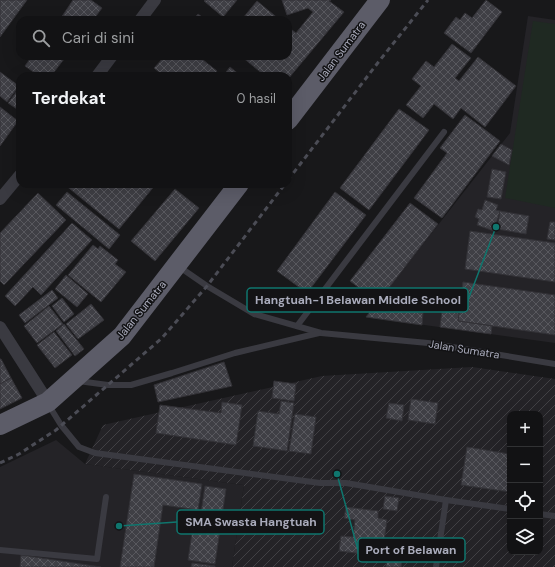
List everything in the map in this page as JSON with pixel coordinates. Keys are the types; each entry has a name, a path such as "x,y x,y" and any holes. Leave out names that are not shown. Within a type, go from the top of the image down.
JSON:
{"highway":[{"name":"Jalan Sumatra","path":"292,115 380,0"},
{"name":"Jalan Sumatra","path":"0,425 48,402 122,336 236,188"}],"street":[{"path":"143,16 155,0"},
{"path":"99,72 109,60"},
{"path":"0,199 16,180"},
{"path":"0,327 48,402"}],"lane":[{"path":"297,326 444,132"},
{"name":"Jalan Sumatra","path":"177,265 207,286 254,314 321,333 428,343 555,364"},
{"path":"72,380 108,385 131,385 235,353 321,333"},
{"path":"48,402 61,426 79,447 95,453 320,482 346,483 507,509"},
{"path":"0,550 97,559 106,497"},
{"path":"436,567 446,500"},
{"path":"543,514 555,516"}],"shaded area":[{"path":"528,16 555,20 555,343 366,317 510,133"},
{"path":"533,21 555,24 555,208 505,198"},
{"path":"472,367 555,379 555,567 232,567 244,485 85,464 103,425 322,376"},
{"path":"56,440 85,464 244,485 232,567 0,567 0,467"}],"building":[{"path":"0,0 27,0 0,37"},
{"path":"73,0 91,0 102,8 96,16 63,15"},
{"path":"237,0 224,16 222,16 204,1"},
{"path":"282,0 331,0 329,1 344,12 292,74 292,72 260,72 246,60 292,60 292,30 296,33 313,12 308,8 287,15"},
{"path":"486,0 502,12 471,53 444,33 456,17 460,20 465,13 472,18"},
{"path":"257,1 275,16 245,16"},
{"path":"452,44 471,58 455,78 459,81 478,57 516,86 485,127 461,108 453,119 434,104 423,118 406,105 421,86 412,79 426,61 434,67"},
{"path":"29,60 63,60 54,72 33,72 25,66"},
{"path":"161,60 203,60 217,71 159,72 154,68"},
{"path":"230,67 236,72 226,72"},
{"path":"0,72 16,84 16,90 7,102 0,96"},
{"path":"16,92 16,108 8,103"},
{"path":"0,107 16,119 16,124 0,146"},
{"path":"399,109 429,130 369,210 340,188"},
{"path":"465,115 500,141 442,218 414,198 447,153 440,148"},
{"path":"501,144 512,150 509,165 492,156"},
{"path":"492,169 506,172 501,199 487,197"},
{"path":"69,188 153,188 119,229"},
{"path":"175,189 199,208 155,261 131,241"},
{"path":"67,192 120,235 109,249 56,205"},
{"path":"335,192 366,215 307,293 277,271"},
{"path":"38,193 66,220 4,285 0,281 0,233"},
{"path":"485,200 498,205 496,210 500,211 494,231 477,225 479,219 475,217 478,209 482,210"},
{"path":"410,203 438,224 378,302 350,281"},
{"path":"500,211 529,216 526,234 497,229"},
{"path":"550,222 555,222 555,240 547,239"},
{"path":"72,223 92,240 41,295 33,287 15,306 5,296"},
{"path":"470,231 555,243 555,282 465,269"},
{"path":"93,245 98,249 100,246 118,260 115,264 126,272 101,302 68,275"},
{"path":"66,275 88,294 77,307 55,289"},
{"path":"463,282 555,295 555,335 458,321"},
{"path":"52,290 58,298 25,323 19,315"},
{"path":"382,297 388,308 423,313 422,325 366,317"},
{"path":"62,298 74,314 64,322 52,306"},
{"path":"91,304 104,320 78,339 66,324"},
{"path":"49,306 63,324 37,343 24,326"},
{"path":"442,311 459,313 458,321 492,326 491,334 440,327"},
{"path":"64,324 84,349 75,356 56,331"},
{"path":"54,332 72,355 55,368 37,345"},
{"path":"0,359 11,378 0,384"},
{"path":"224,362 232,386 158,402 154,385"},
{"path":"11,378 22,398 0,409 0,384"},
{"path":"274,381 296,384 294,401 272,398"},
{"path":"411,399 438,403 435,424 408,420"},
{"path":"281,401 294,403 287,451 253,446 258,411 279,414"},
{"path":"222,402 242,405 236,445 156,433 160,405 221,413"},
{"path":"389,403 404,405 402,421 386,418"},
{"path":"295,414 316,417 311,454 289,451"},
{"path":"467,447 507,454 507,492 461,485"},
{"path":"134,474 202,484 198,510 163,505 154,567 120,567"},
{"path":"205,486 226,489 215,564 188,560 195,512 201,513"},
{"path":"385,496 399,498 397,511 383,509"},
{"path":"346,507 378,511 378,518 387,520 384,541 404,544 401,567 386,567 387,557 339,551 341,536 353,537 355,520 344,518"},
{"path":"21,555 101,567 20,567"},
{"path":"192,563 215,566 215,567 191,567"}],"railway":[{"path":"292,175 428,0"},
{"path":"0,463 19,454 56,430 162,338 207,286 282,188"}],"place":[{"name":"Hangtuah-1 Belawan Middle School","path":"496,227"},
{"name":"Port of Belawan","path":"337,474"},
{"name":"SMA Swasta Hangtuah","path":"119,526"}]}
